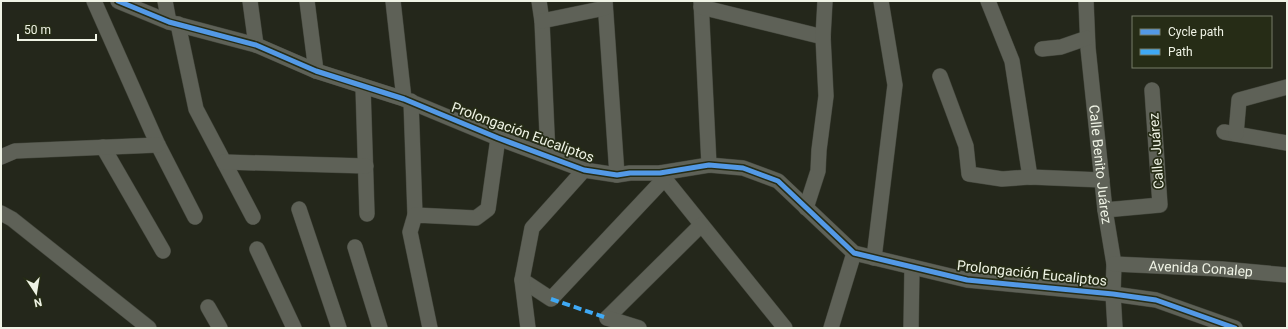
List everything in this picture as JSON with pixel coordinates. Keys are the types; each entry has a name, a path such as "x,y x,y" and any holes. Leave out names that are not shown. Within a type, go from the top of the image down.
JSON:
{"street":[{"path":"94,1 158,145 195,217"},
{"name":"Prolongación Eucaliptos","path":"118,1 173,23 256,45 316,71 407,100 498,138 584,170 617,175 630,173 662,176 709,165 743,168 778,182 854,253 968,280 1113,294 1156,300 1235,328"},
{"path":"165,1 173,23 196,109 253,217"},
{"path":"250,1 256,45"},
{"path":"307,1 316,71"},
{"path":"393,1 407,100 415,215 410,232 430,328"},
{"path":"539,1 542,21 548,156"},
{"path":"806,208 818,171 819,150 826,96 823,37 825,1"},
{"path":"874,258 895,85 881,1"},
{"path":"988,1 1012,60 1030,177"},
{"name":"Calle Benito Juárez","path":"1086,1 1087,38 1105,210 1114,264 1113,294 1115,328"},
{"path":"709,165 701,4 823,37"},
{"path":"542,21 605,5 617,175"},
{"path":"1042,49 1061,47 1087,38"},
{"path":"940,76 966,146 969,174 1002,179 1030,177 1102,180"},
{"path":"363,87 367,214"},
{"path":"1287,87 1239,100 1230,133 1287,143"},
{"name":"Calle Juárez","path":"1105,210 1160,205 1152,90"},
{"path":"415,215 476,218 488,209 498,138"},
{"path":"1,157 15,151 158,145"},
{"path":"103,148 163,251"},
{"path":"224,162 366,166"},
{"path":"528,328 522,280 532,228 584,170"},
{"path":"522,280 551,298 662,176 785,328"},
{"path":"300,209 339,328"},
{"path":"1,213 12,219 149,328"},
{"path":"608,323 702,225"},
{"path":"355,247 380,328"},
{"path":"257,249 294,328"},
{"path":"831,328 854,253"},
{"name":"Avenida Conalep","path":"1114,264 1222,269 1287,275"},
{"path":"911,328 912,267"},
{"path":"208,307 220,328"},
{"path":"608,323 639,328"}],"marked path":[{"path":"551,299 607,318"}],"cycle path":[{"path":"118,1 169,22 256,45 316,71 404,99 498,138 584,170 617,175 630,173 660,173 709,165 743,168 778,181 854,253 967,280 1113,294 1156,300 1235,328"}]}
